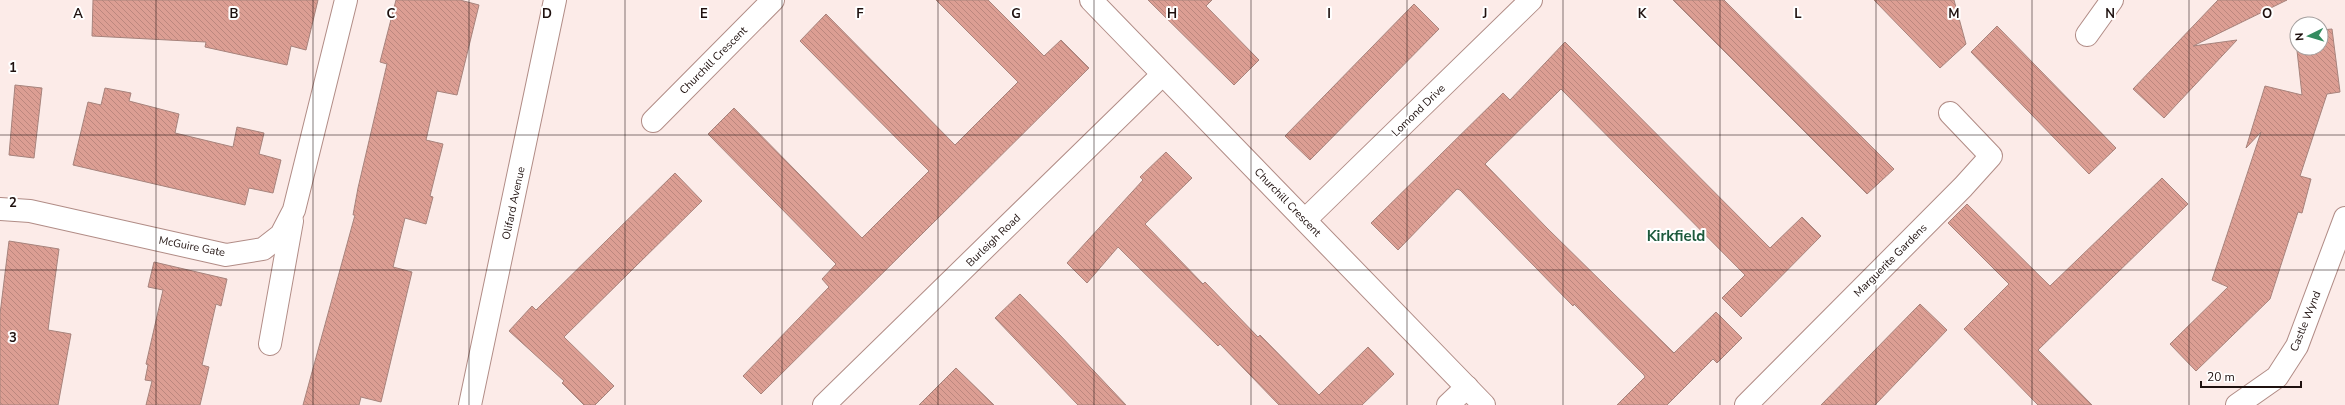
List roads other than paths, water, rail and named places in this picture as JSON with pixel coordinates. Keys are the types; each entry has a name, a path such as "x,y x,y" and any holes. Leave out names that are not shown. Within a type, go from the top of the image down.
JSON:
{"street":[{"name":"McGuire Gate","path":"0,209 30,211 226,255 263,250 281,235 294,210 346,0"},
{"name":"Olifard Avenue","path":"470,405 555,0"},
{"name":"Churchill Crescent","path":"653,121 773,0"},
{"name":"Churchill Crescent","path":"1091,0 1162,75 1484,405"},
{"name":"Lomond Drive","path":"1305,220 1531,0"},
{"path":"2087,35 2112,0"},
{"name":"Burleigh Road","path":"824,405 1162,75"},
{"name":"Marguerite Gardens","path":"1746,405 1958,193 1992,156 1950,113"},
{"path":"270,344 294,210"},
{"name":"Castle Wynd","path":"2237,405 2277,377 2297,346 2345,218"},
{"path":"1448,405 1466,387"}],"district":[{"name":"Kirkfield","path":"1676,236"}]}
